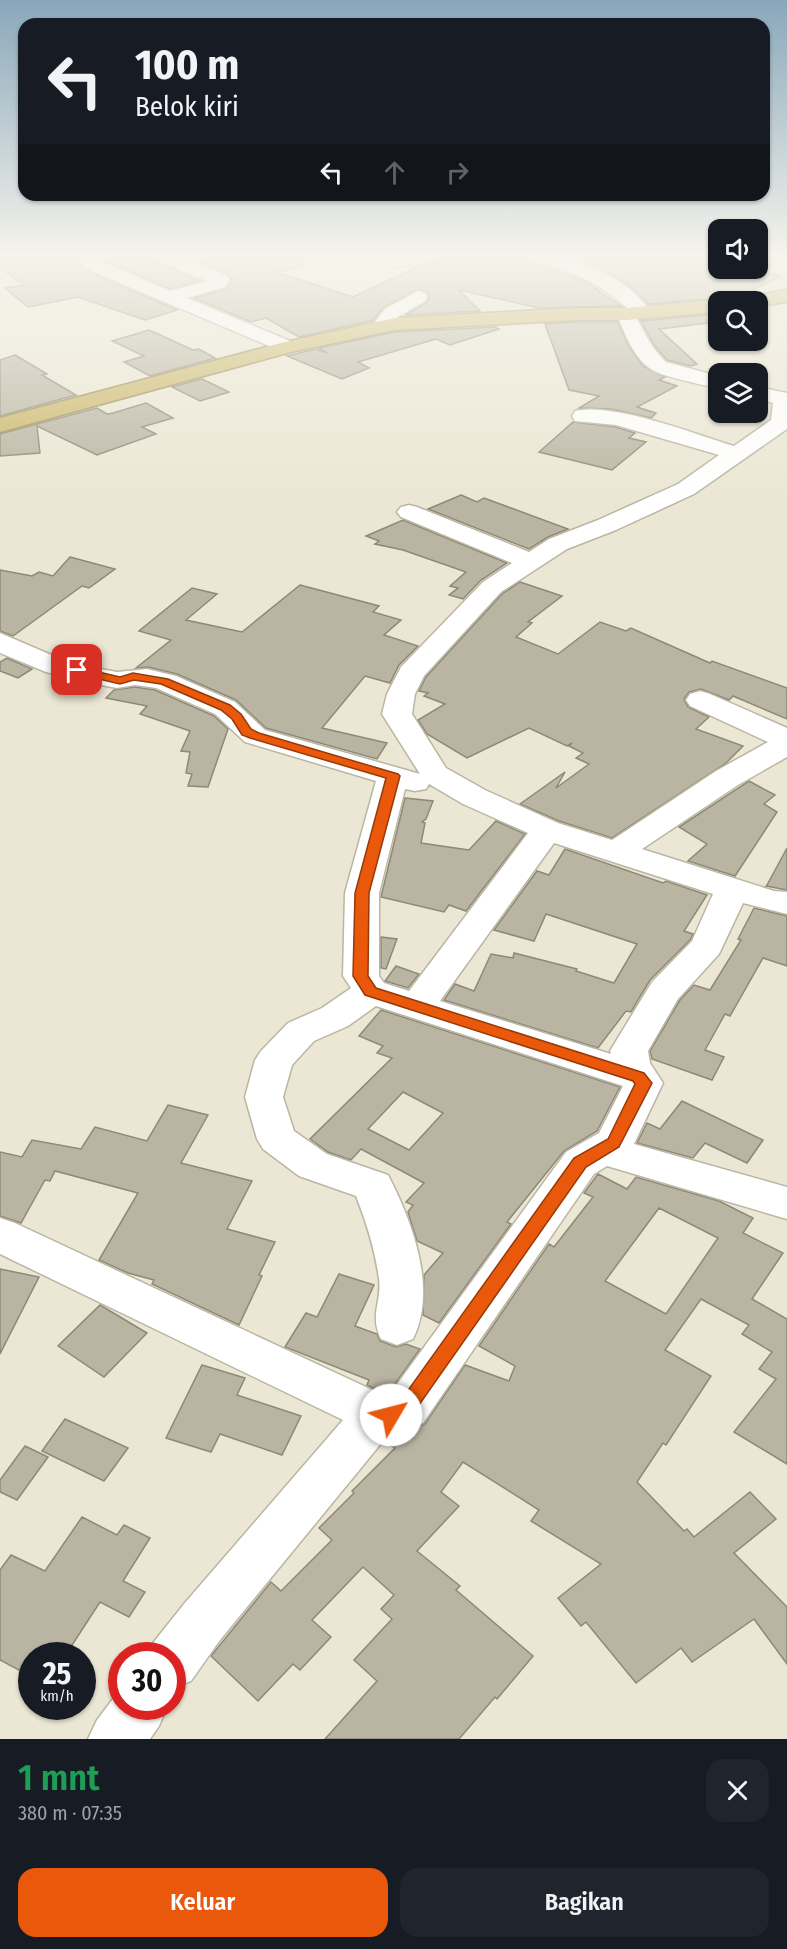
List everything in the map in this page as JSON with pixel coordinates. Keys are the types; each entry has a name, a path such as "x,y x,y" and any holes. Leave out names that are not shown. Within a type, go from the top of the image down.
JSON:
{"highway":[{"path":"2,423 329,338"}],"street":[{"path":"267,338 288,347"},
{"path":"637,338 652,361 659,366 708,379"},
{"path":"780,405 781,423 686,489 607,525 558,544 492,587 411,673 400,694 397,714 435,774 474,797 547,830 771,901 787,903"},
{"path":"583,416 618,419 735,453"},
{"path":"408,512 529,561"},
{"path":"0,641 27,656 106,678 120,680 133,676 164,681 225,708 236,716 246,732 255,736 474,797"},
{"path":"615,852 727,778 769,756 783,745 785,739 774,732 700,700"},
{"path":"393,776 362,893 361,976 370,992 639,1077"},
{"path":"417,1006 547,830"},
{"path":"0,1235 18,1241 377,1414 391,1415 406,1409 580,1163 614,1143 644,1083 631,1064 628,1051 665,991 707,946 732,889"},
{"path":"370,992 335,1017 301,1032 274,1060 264,1097 277,1139 313,1165 373,1186 393,1236 401,1282 397,1326"},
{"path":"602,1150 787,1203"},
{"path":"186,1644 377,1414"},
{"path":"116,1739 130,1720"}],"building":[{"path":"122,338 167,338 193,350 199,349 215,358 150,376 124,362 144,356 112,341"},
{"path":"366,338 471,338 450,345 436,339 358,362 369,368 342,379 287,356 316,349 327,353 319,348"},
{"path":"550,338 625,338 643,366 665,377 659,380 677,386 637,407 656,413 651,418 611,409 579,408 599,396 569,390"},
{"path":"650,338 669,338 697,364 691,366 667,360"},
{"path":"15,355 47,374 42,375 76,395 0,416 0,360"},
{"path":"202,379 229,392 200,401 172,387"},
{"path":"146,403 173,418 142,427 156,434 97,455 37,426 40,453 0,456 0,434 97,408 107,414"},
{"path":"573,422 616,427 635,433 629,438 646,442 612,470 539,452"},
{"path":"461,495 477,502 484,498 568,529 548,537 529,549 428,509"},
{"path":"403,520 507,563 481,580 463,599 449,595 458,588 450,586 466,572 403,550 375,544 379,541 366,536"},
{"path":"70,557 115,569 89,588 82,586 13,636 0,631 0,570 32,576 39,572 53,576"},
{"path":"520,582 562,596 528,622 532,623 516,637 558,654 600,622 626,631 631,628 710,663 712,661 787,688 787,719 733,696 729,700 701,689 689,692 684,699 688,707 709,717 696,729 743,746 725,764 612,838 559,821 520,804 565,772 556,788 589,764 576,758 583,753 569,746 572,743 567,746 529,728 467,758 427,734 418,720 445,704 424,696 428,693 419,691 426,677 502,594"},
{"path":"300,585 379,606 373,612 401,620 384,635 418,646 399,665 390,683 365,676 322,728 387,743 377,759 266,728 236,700 177,674 148,667 136,668 171,640 139,631 192,588 217,594 186,620 242,632"},
{"path":"7,658 32,669 18,678 0,671 0,662"},
{"path":"135,687 155,690 214,716 228,729 208,787 188,786 192,774 186,773 190,752 181,751 190,731 140,714 147,706 106,698 114,690"},
{"path":"749,781 775,795 764,804 777,812 735,876 688,861 707,844 679,827"},
{"path":"405,798 433,801 426,819 422,822 425,823 421,843 469,850 496,821 525,834 466,911 449,905 444,912 381,897"},
{"path":"787,848 787,890 766,886 767,885"},
{"path":"565,849 663,883 666,881 707,895 684,931 693,934 690,940 650,980 631,1012 626,1011 598,1048 444,1000 455,984 474,991 491,954 513,958 514,953 577,969 576,971 614,983 637,944 546,914 534,941 494,930 537,871 549,875"},
{"path":"754,908 787,916 787,966 763,958 730,1016 725,1014 705,1050 724,1057 712,1080 652,1059 650,1051 680,1000 694,985 710,990 741,940 738,939"},
{"path":"381,937 397,939 386,969 381,968"},
{"path":"396,966 419,974 408,988 385,981"},
{"path":"381,1010 620,1087 597,1131 564,1151 507,1222 511,1224 439,1323 423,1315 424,1275 443,1253 417,1241 408,1212 413,1205 406,1202 424,1183 361,1149 351,1160 328,1152 310,1139 392,1058 377,1053 383,1046 359,1036","holes":["403,1092 443,1113 409,1150 368,1129"]},
{"path":"682,1101 763,1140 747,1163 705,1143 693,1158 637,1143 647,1123 660,1129"},
{"path":"168,1105 208,1115 181,1163 252,1181 227,1229 275,1242 239,1325 152,1284 154,1280 128,1273 99,1260 138,1193 55,1171 50,1181 45,1180 21,1223 0,1216 0,1152 22,1157 32,1140 81,1149 95,1127 147,1141"},
{"path":"598,1174 627,1189 636,1177 719,1201 753,1218 743,1233 783,1253 752,1299 787,1319 787,1464 734,1432 776,1379 759,1369 772,1352 742,1334 749,1325 701,1299 665,1350 711,1376 666,1445 663,1443 637,1482 684,1531 687,1529 694,1537 750,1492 776,1519 734,1553 787,1607 787,1664 754,1619 692,1662 681,1648 636,1683 586,1622 581,1626 558,1598 601,1564 531,1521 539,1510 463,1462 441,1492 459,1506 417,1551 460,1586 456,1590 533,1656 459,1739 325,1739 377,1681 354,1660 392,1619 381,1609 394,1595 363,1567 312,1620 331,1637 300,1670 293,1664 258,1701 211,1656 271,1582 281,1591 332,1540 319,1528 395,1448 389,1444 398,1434 425,1424 465,1365 509,1381 515,1366 479,1346 549,1244 554,1247 593,1197 584,1193","holes":["659,1208 718,1238 666,1314 605,1281"]},
{"path":"0,1269 39,1277 0,1354"},
{"path":"339,1274 374,1285 355,1326 377,1334 380,1341 396,1347 406,1344 420,1349 389,1392 381,1392 367,1385 369,1380 285,1347 306,1313 317,1317"},
{"path":"100,1305 147,1333 104,1377 58,1346"},
{"path":"202,1365 245,1378 237,1395 301,1416 282,1455 220,1434 211,1452 166,1438"},
{"path":"65,1419 128,1448 104,1481 42,1451"},
{"path":"25,1446 48,1457 17,1500 0,1492 0,1480"},
{"path":"82,1517 117,1535 124,1525 150,1538 123,1581 145,1592 129,1617 100,1602 74,1642 18,1642 18,1670 0,1660 0,1570 11,1555 45,1571"}],"route":[{"path":"77,670 120,680 133,676 164,681 225,708 236,716 246,732 255,736 393,776 362,893 361,976 370,992 504,1032 639,1077 644,1083 614,1143 580,1163 406,1409 391,1415"}]}
